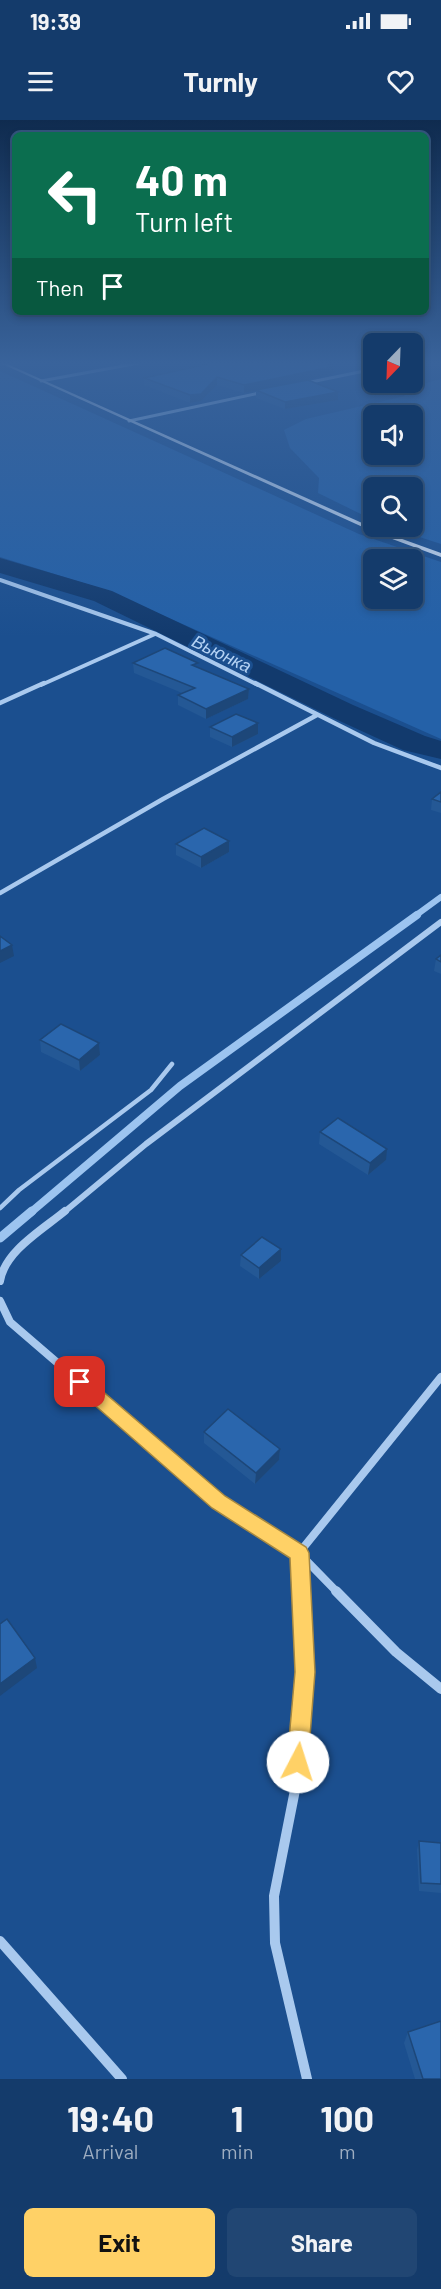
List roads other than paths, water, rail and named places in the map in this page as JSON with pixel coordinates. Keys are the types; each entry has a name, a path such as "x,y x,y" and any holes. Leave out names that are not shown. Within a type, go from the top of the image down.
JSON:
{"main road":[{"path":"206,454 378,532 441,555"}],"street":[{"path":"0,580 156,634 374,743 441,768"},
{"path":"0,703 156,634"},
{"path":"0,893 163,799 318,715"},
{"path":"0,1281 2,1269 20,1248 146,1144 441,922"},
{"path":"0,1300 10,1322 219,1502 299,1553 396,1652 441,1689"},
{"path":"307,2079 275,1943 274,1896 296,1785 305,1672 299,1553 441,1377"},
{"path":"0,1941 122,2079"}],"lane":[{"path":"0,1208 19,1190 151,1090 172,1064"}],"waterway":[{"name":"Вьюнка","path":"0,565 103,596 342,711 414,743 441,750"},
{"path":"415,916 441,897"},
{"path":"30,1213 180,1086 417,915"},
{"path":"0,1238 32,1211"}]}
